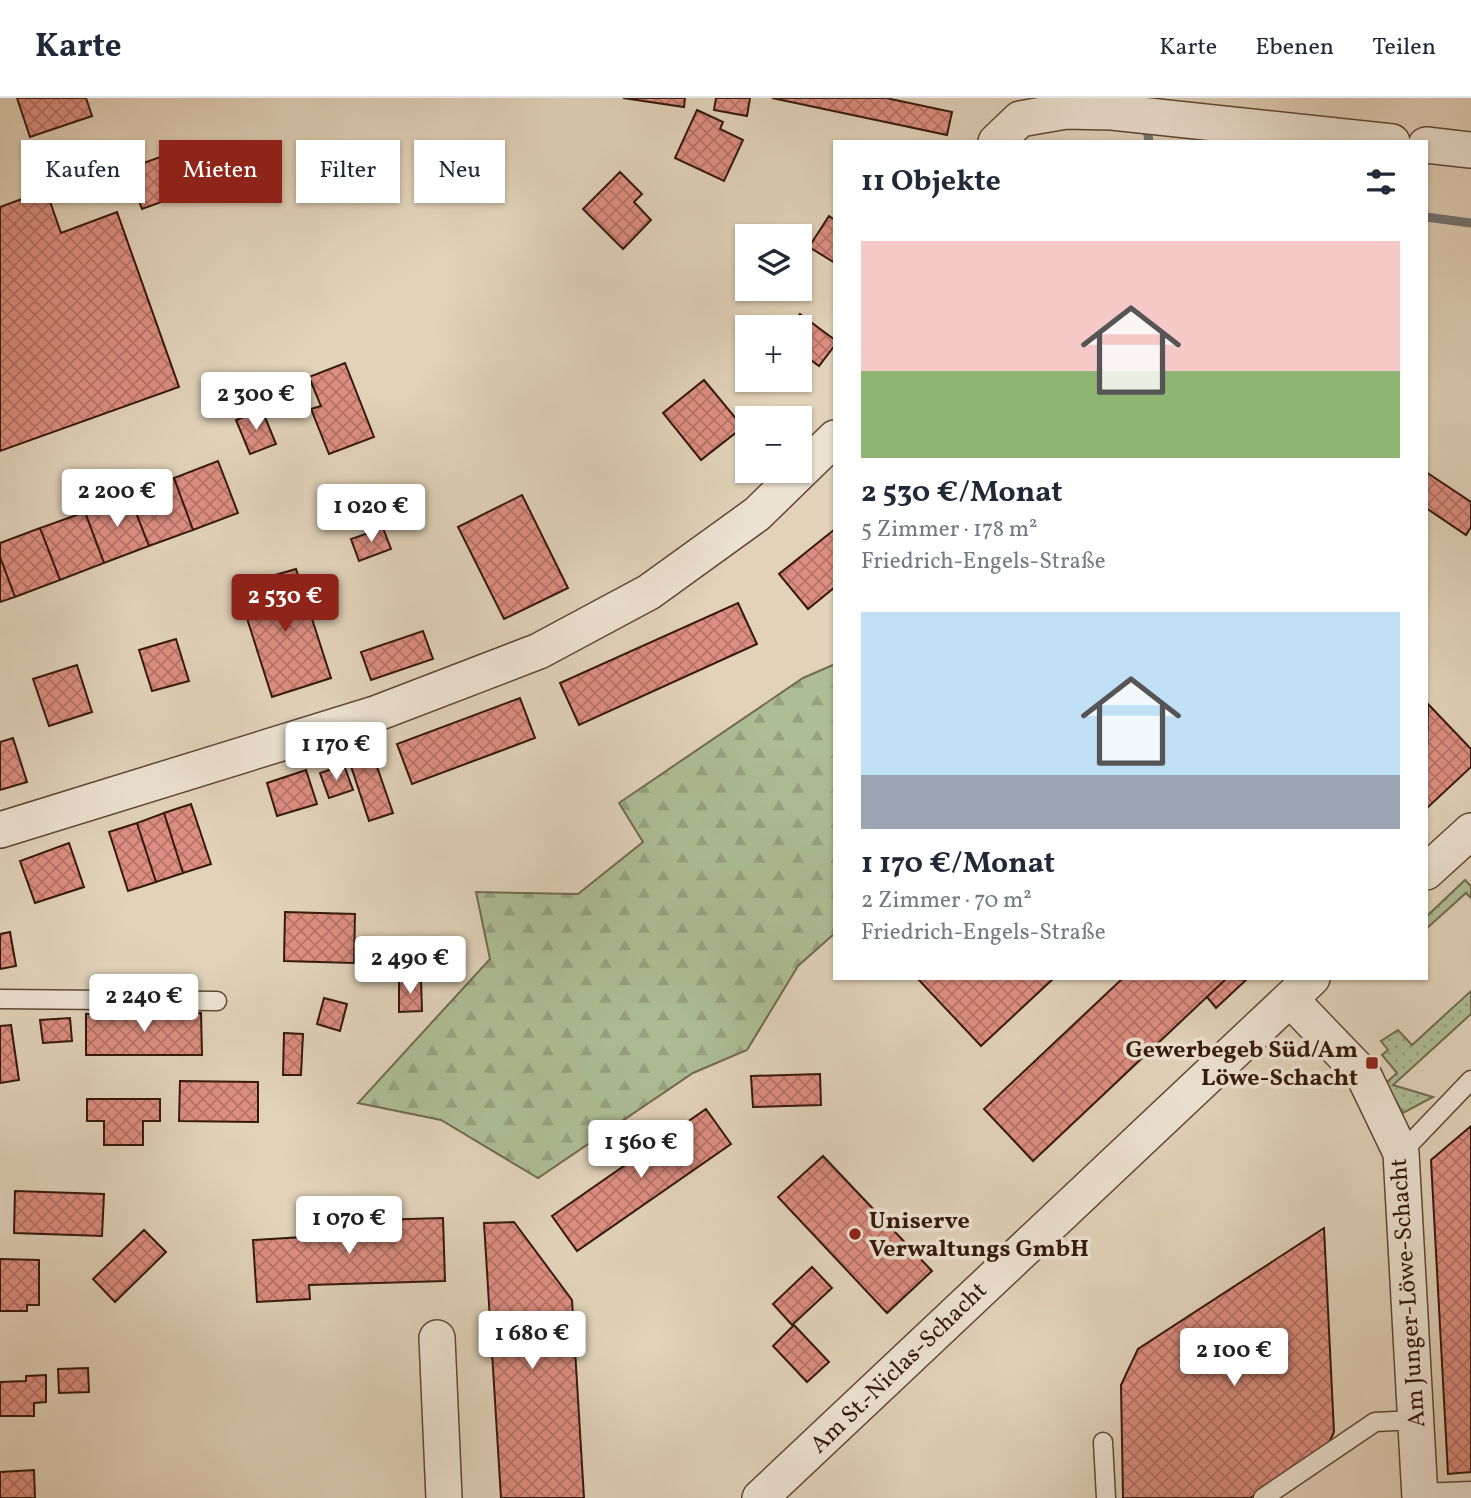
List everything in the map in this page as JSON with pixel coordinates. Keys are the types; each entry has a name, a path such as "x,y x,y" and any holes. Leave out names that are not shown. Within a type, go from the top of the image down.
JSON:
{"street":[{"path":"1008,130 1066,111 1112,112 1372,140"},
{"path":"1428,145 1471,150"},
{"path":"0,830 375,714 539,651 649,592 757,514 833,440"},
{"path":"1428,870 1471,831"},
{"name":"Am Junger-Löwe-Schacht","path":"1301,989 1364,1076 1401,1153 1420,1496"},
{"name":"Am St.-Niclas-Schacht","path":"760,1498 1301,989"},
{"path":"437,1338 444,1498"}],"lane":[{"path":"0,999 217,1001"},
{"path":"1401,1153 1471,1080"},
{"path":"1263,1498 1375,1422 1415,1420"},
{"path":"1104,1442 1106,1498"},
{"path":"1420,1496 1471,1491"}],"green space":[{"path":"833,665 833,935 798,966 747,1050 693,1073 538,1178 441,1120 358,1103 490,959 476,892 578,894 643,842 619,803 803,678"},
{"path":"1465,880 1471,886 1471,898 1466,893 1428,927 1428,915"},
{"path":"1471,991 1471,1014 1393,1085 1433,1097 1403,1113 1385,1084 1397,1073 1382,1055 1388,1050 1381,1041 1398,1030 1412,1045"}],"building":[{"path":"17,98 86,98 92,116 30,137"},
{"path":"623,98 685,98 684,107"},
{"path":"716,98 750,98 747,116 714,110"},
{"path":"772,98 886,98 952,112 947,135"},
{"path":"697,110 723,122 720,129 743,140 724,181 675,158"},
{"path":"159,157 159,203 142,209 140,203 145,203 145,162"},
{"path":"620,172 642,194 634,202 651,220 623,249 583,209"},
{"path":"21,199 21,203 51,203 61,233 117,212 179,387 0,451 0,207"},
{"path":"829,216 833,219 833,262 812,249 812,242"},
{"path":"812,323 833,339 833,348 819,366 812,361"},
{"path":"345,363 374,437 329,454 311,409 321,406 309,377"},
{"path":"704,380 735,417 735,433 701,460 663,413"},
{"path":"262,410 276,444 250,454 236,420"},
{"path":"218,461 238,513 193,530 174,478"},
{"path":"1428,473 1471,502 1471,527 1466,535 1428,509"},
{"path":"174,478 193,530 149,546 129,495"},
{"path":"129,495 149,546 104,563 85,512"},
{"path":"522,495 568,588 504,619 458,527"},
{"path":"377,496 383,516 368,521 361,501"},
{"path":"85,512 104,563 60,580 40,528"},
{"path":"40,528 60,580 15,597 0,557 0,543"},
{"path":"383,528 391,549 359,561 351,539"},
{"path":"833,531 833,589 808,609 779,574"},
{"path":"0,557 15,597 0,602"},
{"path":"296,569 331,678 272,697 244,609 250,607 245,590 260,585 258,580"},
{"path":"738,603 757,644 579,725 560,683"},
{"path":"423,631 433,659 371,680 361,652"},
{"path":"176,639 189,681 152,691 139,650"},
{"path":"77,665 92,712 49,726 33,679"},
{"path":"520,698 535,738 412,784 397,744"},
{"path":"1428,704 1471,749 1471,767 1428,807"},
{"path":"13,738 27,782 0,790 0,742"},
{"path":"374,758 393,813 369,821 351,766"},
{"path":"344,765 353,790 329,798 320,773"},
{"path":"306,770 317,804 277,816 267,783"},
{"path":"191,804 211,864 183,873 164,813"},
{"path":"164,813 183,873 156,882 137,823"},
{"path":"137,823 156,882 128,891 109,832"},
{"path":"69,843 84,887 35,903 20,861"},
{"path":"285,912 355,914 354,963 284,961"},
{"path":"10,932 16,966 0,969 0,934"},
{"path":"399,980 421,980 422,1011 399,1012"},
{"path":"919,980 1052,980 981,1046"},
{"path":"1121,980 1225,980 1033,1161 984,1109"},
{"path":"1225,980 1246,980 1216,1008 1207,997"},
{"path":"324,998 347,1004 340,1031 317,1024"},
{"path":"201,1013 202,1055 86,1055 86,1014"},
{"path":"70,1018 72,1041 43,1043 40,1020"},
{"path":"11,1025 19,1080 0,1083 0,1026"},
{"path":"284,1033 303,1034 301,1075 283,1075"},
{"path":"820,1074 821,1105 753,1107 751,1076"},
{"path":"180,1081 258,1082 258,1122 179,1121"},
{"path":"87,1099 160,1099 160,1121 143,1121 143,1145 104,1145 104,1121 87,1121"},
{"path":"706,1109 731,1144 577,1251 552,1216"},
{"path":"1471,1126 1471,1472 1448,1474 1431,1160"},
{"name":"Uniserve Verwaltungs GmbH","path":"823,1156 932,1271 887,1313 778,1197"},
{"path":"15,1191 104,1194 102,1236 14,1233"},
{"path":"443,1218 445,1281 309,1285 310,1299 257,1302 253,1240 303,1237 303,1222"},
{"path":"514,1222 572,1300 584,1498 501,1498 484,1223"},
{"path":"1324,1228 1334,1432 1325,1451 1250,1498 1123,1498 1121,1385 1138,1349"},
{"path":"144,1230 166,1252 115,1302 93,1279"},
{"path":"0,1259 39,1260 39,1305 27,1305 27,1311 0,1311"},
{"path":"812,1267 832,1288 792,1325 773,1304"},
{"path":"794,1325 829,1362 807,1382 773,1346"},
{"path":"88,1368 89,1392 59,1393 58,1369"},
{"path":"46,1375 46,1402 34,1403 34,1416 0,1416 0,1382 26,1381 26,1376"},
{"path":"34,1470 35,1498 0,1498 0,1472"}],"waterway":[{"path":"1146,123 1149,140"},
{"path":"1428,217 1471,223"}],"place":[{"name":"Gewerbegeb Süd/Am Löwe-Schacht","path":"1372,1063"},
{"name":"Uniserve Verwaltungs GmbH","path":"855,1234"}]}
